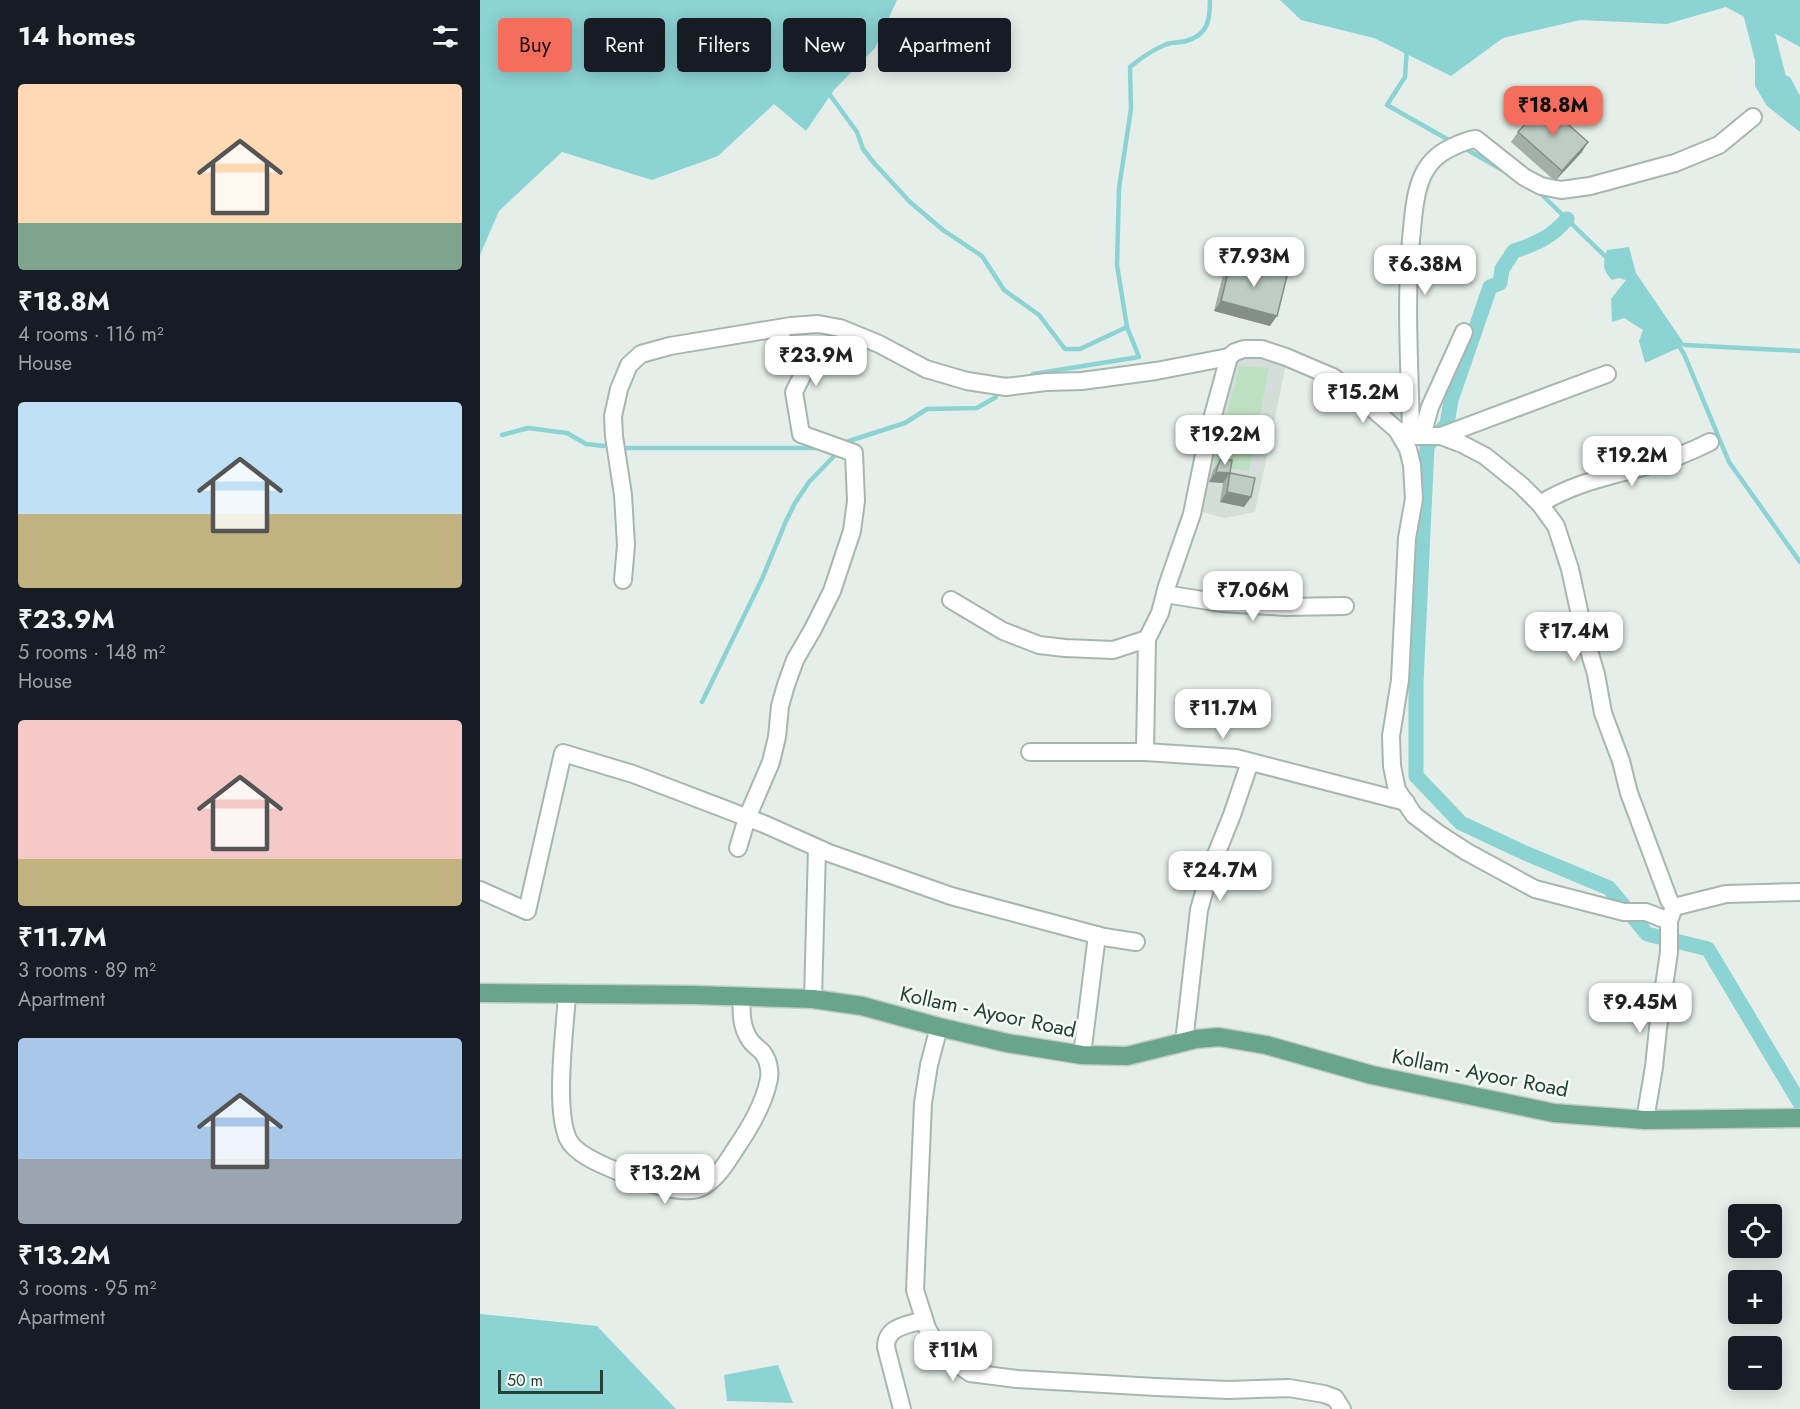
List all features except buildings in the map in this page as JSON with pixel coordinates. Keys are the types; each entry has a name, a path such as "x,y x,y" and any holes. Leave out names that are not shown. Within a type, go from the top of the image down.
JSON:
{"main road":[{"name":"Kollam - Ayoor Road","path":"480,993 813,999 862,1006 1007,1043 1082,1055 1127,1056 1185,1042 1219,1037 1245,1040 1372,1075 1554,1113 1644,1120 1800,1118"}],"street":[{"path":"1423,435 1408,313 1409,265 1413,217 1422,177 1433,159 1441,152 1472,139 1481,141 1524,177 1541,186 1561,190 1590,186 1675,163 1719,145 1753,117"},
{"path":"623,580 626,535 623,495 614,436 614,416 619,389 629,365 642,354 670,346 774,329 818,324 840,328 879,344 926,369 967,381 1006,387 1046,382 1082,381 1156,371 1229,357 1244,349 1262,349 1333,377 1357,395 1423,435 1462,444 1485,456 1521,485 1556,526 1564,547 1584,634 1596,674 1603,713 1621,761 1629,794 1669,900 1672,914 1669,952 1654,1067 1644,1120"},
{"path":"738,848 747,818 771,762 777,737 780,706 792,668 832,591 852,531 856,501 854,453 801,434 794,392 806,368 774,329"},
{"path":"1423,435 1430,407 1464,332"},
{"path":"1144,752 1147,639 1160,613 1192,514 1209,430 1229,357"},
{"path":"1607,374 1423,435 1408,449 1412,465 1414,499 1407,538 1400,680 1391,736 1392,766 1398,790 1414,814 1439,834 1535,889 1630,912 1672,914 1726,894 1800,892"},
{"path":"1539,504 1570,488 1607,475 1652,465 1710,442"},
{"path":"1165,594 1221,603 1285,607 1345,606"},
{"path":"951,600 1003,631 1039,645 1113,650 1147,639"},
{"path":"1030,752 1144,752 1236,758 1406,802"},
{"path":"480,890 527,911 563,753 633,774 817,848 951,896 1097,935 1136,942"},
{"path":"1185,1042 1199,910 1211,867 1250,762"},
{"path":"813,999 817,848"},
{"path":"1082,1055 1097,935"},
{"path":"567,994 562,1089 563,1125 569,1142 592,1161 636,1179 678,1191 702,1188 719,1173 742,1139 761,1104 769,1082 769,1067 764,1053 750,1041 742,1024 742,996"},
{"path":"939,1027 929,1065 923,1103 915,1290 927,1328 941,1352 970,1373 1156,1387 1228,1390 1290,1388 1335,1398 1342,1409"},
{"path":"902,1409 886,1340 890,1332 924,1320"}],"shaded area":[{"path":"1250,357 1286,364 1255,512 1225,518 1198,511 1215,428 1236,360"}],"green space":[{"path":"1240,366 1269,368 1249,471 1213,466"}],"water":[{"path":"480,0 897,0 889,18 878,18 878,41 866,57 866,18 783,18 783,72 852,72 834,90 806,131 774,104 718,156 652,180 562,152 499,211 480,255"},
{"path":"1280,0 1800,0 1800,47 1726,7 1667,24 1580,20 1503,38 1451,76 1374,38 1301,20"},
{"path":"1755,62 1790,77 1800,96 1800,132 1767,106 1755,86"},
{"path":"1629,247 1636,273 1685,345 1645,363 1639,341 1643,330 1624,318 1612,322 1611,299 1626,280 1619,278 1612,280 1604,266 1607,250"},
{"path":"480,1314 597,1326 676,1409 480,1409"},
{"path":"778,1365 793,1403 727,1401 724,1375"}],"waterway":[{"path":"1033,374 1139,357 1127,327 1117,265 1119,188 1131,109 1130,67 1162,46 1186,41 1199,35 1208,20 1210,0"},
{"path":"1753,0 1775,86 1800,115"},
{"path":"1407,48 1405,77 1387,105 1454,143"},
{"path":"830,95 857,132 863,149 910,202 943,230 982,256 1004,290 1039,315 1065,349 1080,349 1127,327"},
{"path":"1464,148 1506,172"},
{"path":"1539,192 1608,259"},
{"path":"1567,219 1543,239 1514,251 1502,269 1500,283 1490,287 1451,400 1447,424 1427,446 1416,683 1416,776 1461,823 1609,888 1647,934 1708,949 1800,1103"},
{"path":"1677,343 1684,354 1729,462 1800,562"},
{"path":"1685,345 1800,351"},
{"path":"845,445 849,441 905,423 927,409 977,408 996,397"},
{"path":"502,435 528,428 567,433 586,444 604,446"},
{"path":"627,448 819,448"},
{"path":"702,702 762,579 795,503 809,482 839,451"}]}
